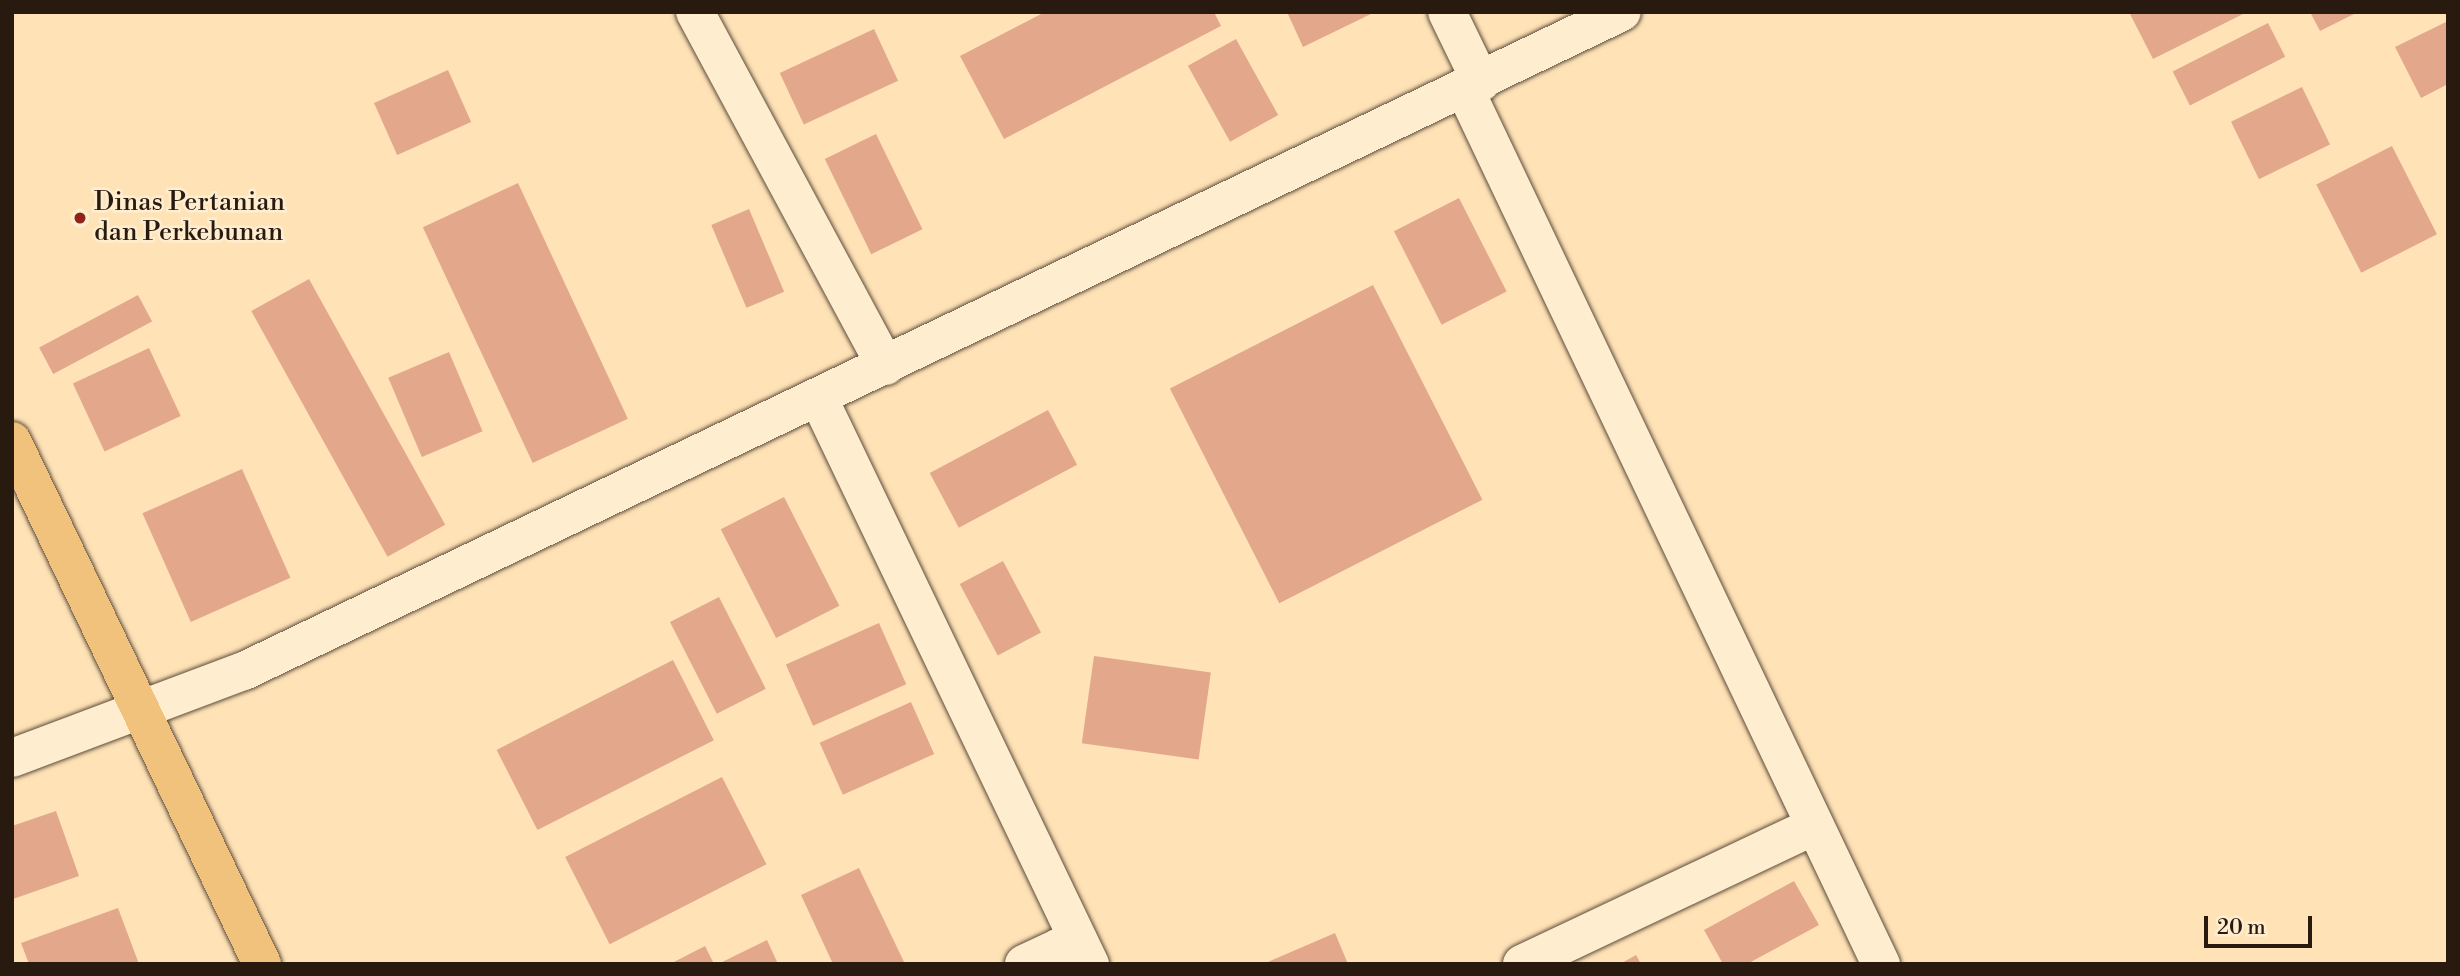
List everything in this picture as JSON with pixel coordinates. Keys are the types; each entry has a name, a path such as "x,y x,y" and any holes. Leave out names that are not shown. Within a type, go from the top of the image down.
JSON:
{"highway":[{"path":"12,441 262,964"}],"street":[{"path":"695,12 886,366"},
{"path":"1447,12 1473,86 1812,827 1881,964"},
{"path":"12,758 142,712 819,399 1622,12"},
{"path":"819,399 1084,951 1024,964"},
{"path":"1522,964 1812,827"}],"building":[{"path":"1045,12 1214,12 1221,26 1004,139 960,56"},
{"path":"1287,12 1375,12 1303,47"},
{"path":"2129,12 2247,12 2153,59"},
{"path":"2310,12 2358,12 2320,31"},
{"path":"2448,21 2448,84 2421,98 2395,47"},
{"path":"2268,23 2285,57 2190,105 2173,72"},
{"path":"874,29 898,81 804,125 780,73"},
{"path":"1236,39 1278,115 1230,142 1188,66"},
{"path":"448,70 471,122 397,155 374,103"},
{"path":"2302,87 2330,145 2259,179 2231,122"},
{"path":"876,134 922,229 871,254 825,159"},
{"path":"2392,146 2437,234 2361,273 2316,185"},
{"path":"518,183 628,419 533,463 423,227"},
{"path":"1459,198 1507,292 1442,325 1394,231"},
{"path":"749,209 784,292 746,308 711,225"},
{"path":"309,279 445,525 388,557 251,311"},
{"path":"1373,285 1482,500 1279,603 1170,389"},
{"path":"138,295 152,321 53,374 39,348"},
{"path":"149,348 181,416 105,451 73,383"},
{"path":"449,352 483,431 422,457 388,378"},
{"path":"1048,410 1077,465 959,528 930,473"},
{"path":"242,469 290,578 191,622 142,513"},
{"path":"784,497 839,606 776,638 721,529"},
{"path":"1003,561 1041,633 998,656 960,584"},
{"path":"719,597 766,689 717,714 670,622"},
{"path":"879,623 906,684 813,726 786,664"},
{"path":"1094,656 1211,672 1199,760 1082,743"},
{"path":"673,660 714,740 537,830 497,750"},
{"path":"911,702 934,754 843,795 820,743"},
{"path":"722,777 766,864 610,944 565,857"},
{"path":"56,811 79,876 13,899 12,826"},
{"path":"859,868 905,964 833,964 801,895"},
{"path":"1794,881 1819,925 1747,964 1723,964 1704,930"},
{"path":"118,908 139,964 29,964 21,943"},
{"path":"1335,933 1348,964 1263,964"},
{"path":"767,940 778,964 718,964"},
{"path":"705,946 714,964 670,964"},
{"path":"1636,955 1641,964 1620,964"}],"place":[{"name":"Dinas Pertanian dan Perkebunan","path":"80,218"}]}
